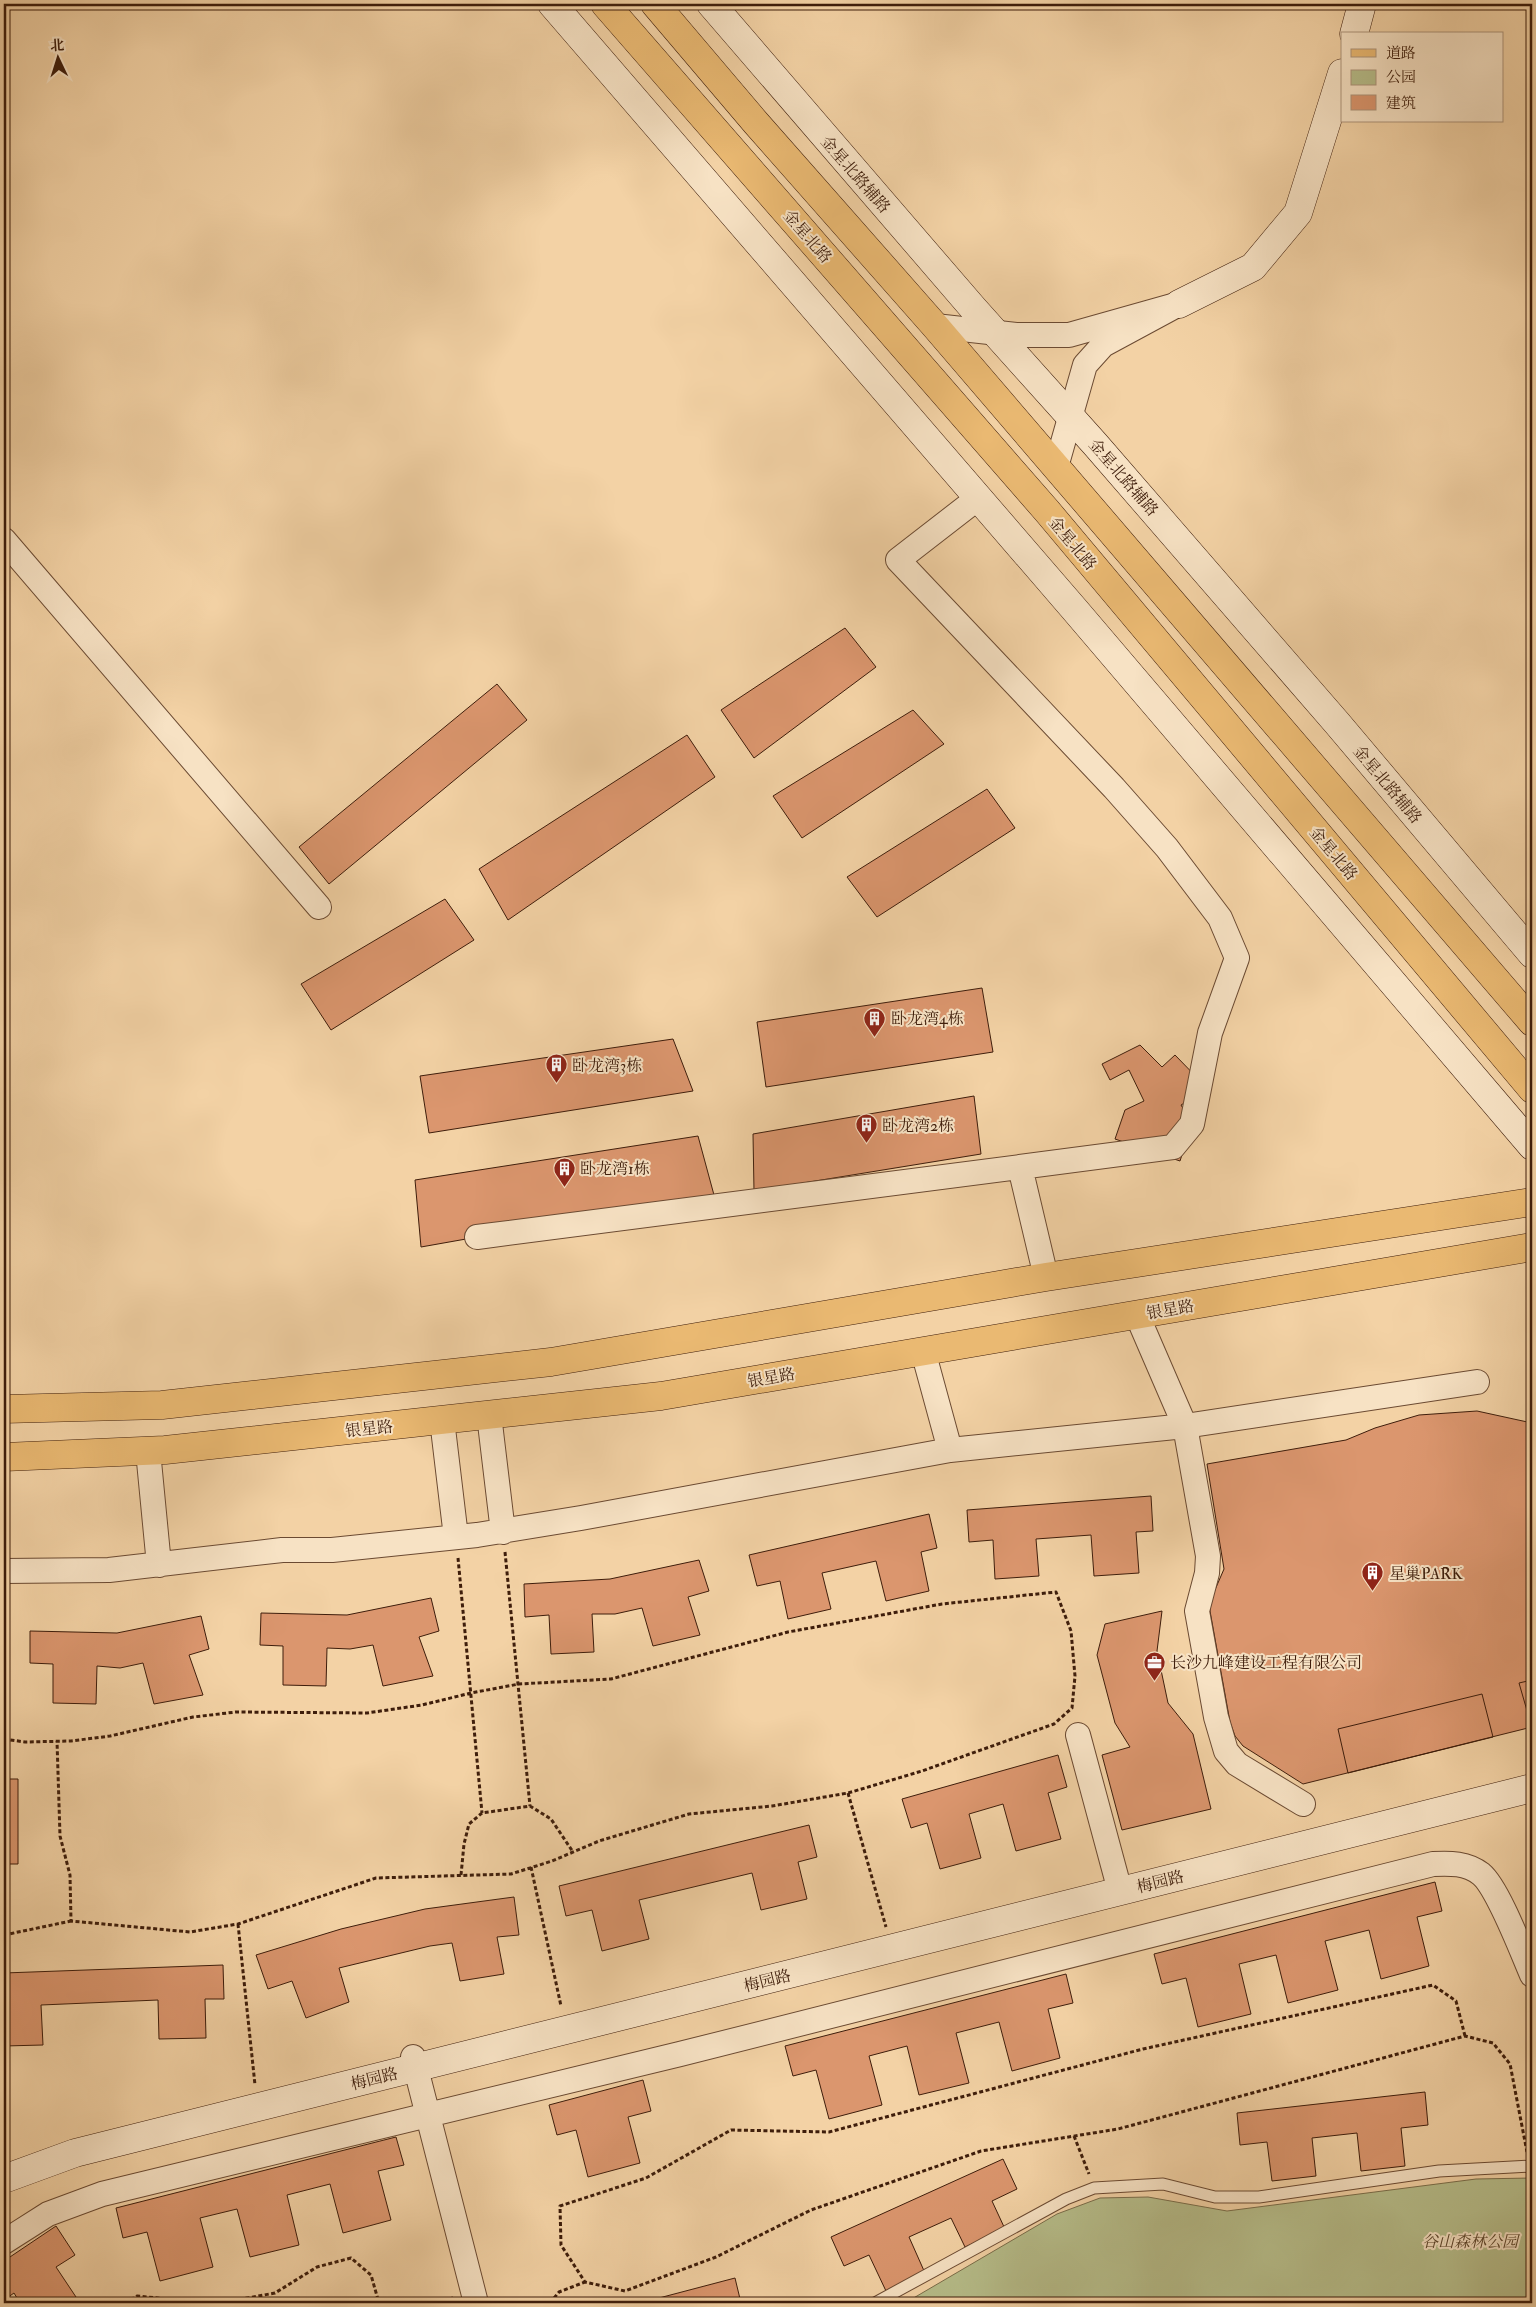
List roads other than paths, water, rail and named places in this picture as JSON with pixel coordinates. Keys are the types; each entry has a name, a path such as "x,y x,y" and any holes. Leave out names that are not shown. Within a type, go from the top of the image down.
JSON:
{"main road":[{"name":"金星北路","path":"605,4 1047,511 1532,1089"},
{"path":"655,4 756,123 935,326 1532,1022"},
{"path":"4,1409 162,1405 551,1362 1046,1277 1532,1202"},
{"name":"银星路","path":"4,1457 148,1451 661,1396 1532,1247"}],"street":[{"path":"552,4 978,498 1532,1146"},
{"name":"金星北路辅路","path":"711,4 994,332 1337,723 1532,954"},
{"path":"1355,32 1362,4"},
{"path":"1056,467 1085,365 1102,345 1253,267 1298,213 1341,76"},
{"path":"935,326 1016,335 1069,335 1179,304"},
{"path":"477,1237 1173,1147 1192,1124 1210,1033 1236,958 1220,918 1161,841 1114,788 898,560 978,498"},
{"path":"4,540 319,907"},
{"path":"1020,1167 1046,1277"},
{"path":"1137,1315 1185,1426 1208,1556 1207,1573 1197,1611 1220,1734 1226,1751 1237,1764 1303,1804"},
{"path":"923,1351 950,1450"},
{"path":"4,1571 109,1570 272,1551 332,1550 503,1532 950,1450 1185,1426 1477,1382"},
{"path":"489,1414 503,1532"},
{"path":"442,1420 456,1537"},
{"path":"148,1451 159,1565"},
{"path":"1078,1735 1119,1886"},
{"name":"梅园路","path":"6,2170 26,2154 256,2097 415,2062 1119,1886 1532,1778"},
{"name":"梅园路","path":"6,2170 415,2062 564,2020 890,1938 1532,1788"},
{"path":"4,2242 48,2214 102,2194 680,2054 1433,1864 1453,1863 1468,1867 1481,1875 1493,1889 1532,1975"},
{"path":"415,2062 476,2303"}],"lane":[{"path":"875,2303 1066,2199 1094,2188 1163,2184 1215,2197 1259,2197 1439,2171 1531,2166"}],"place":[{"name":"卧龙湾4栋","path":"875,1037"},
{"name":"卧龙湾3栋","path":"556,1084"},
{"name":"卧龙湾2栋","path":"866,1144"},
{"name":"卧龙湾1栋","path":"564,1187"},
{"name":"星巢PARK","path":"1373,1592"},
{"name":"长沙九峰建设工程有限公司","path":"1154,1681"}],"park label":[{"name":"谷山森林公园","path":"1470,2241"}]}
